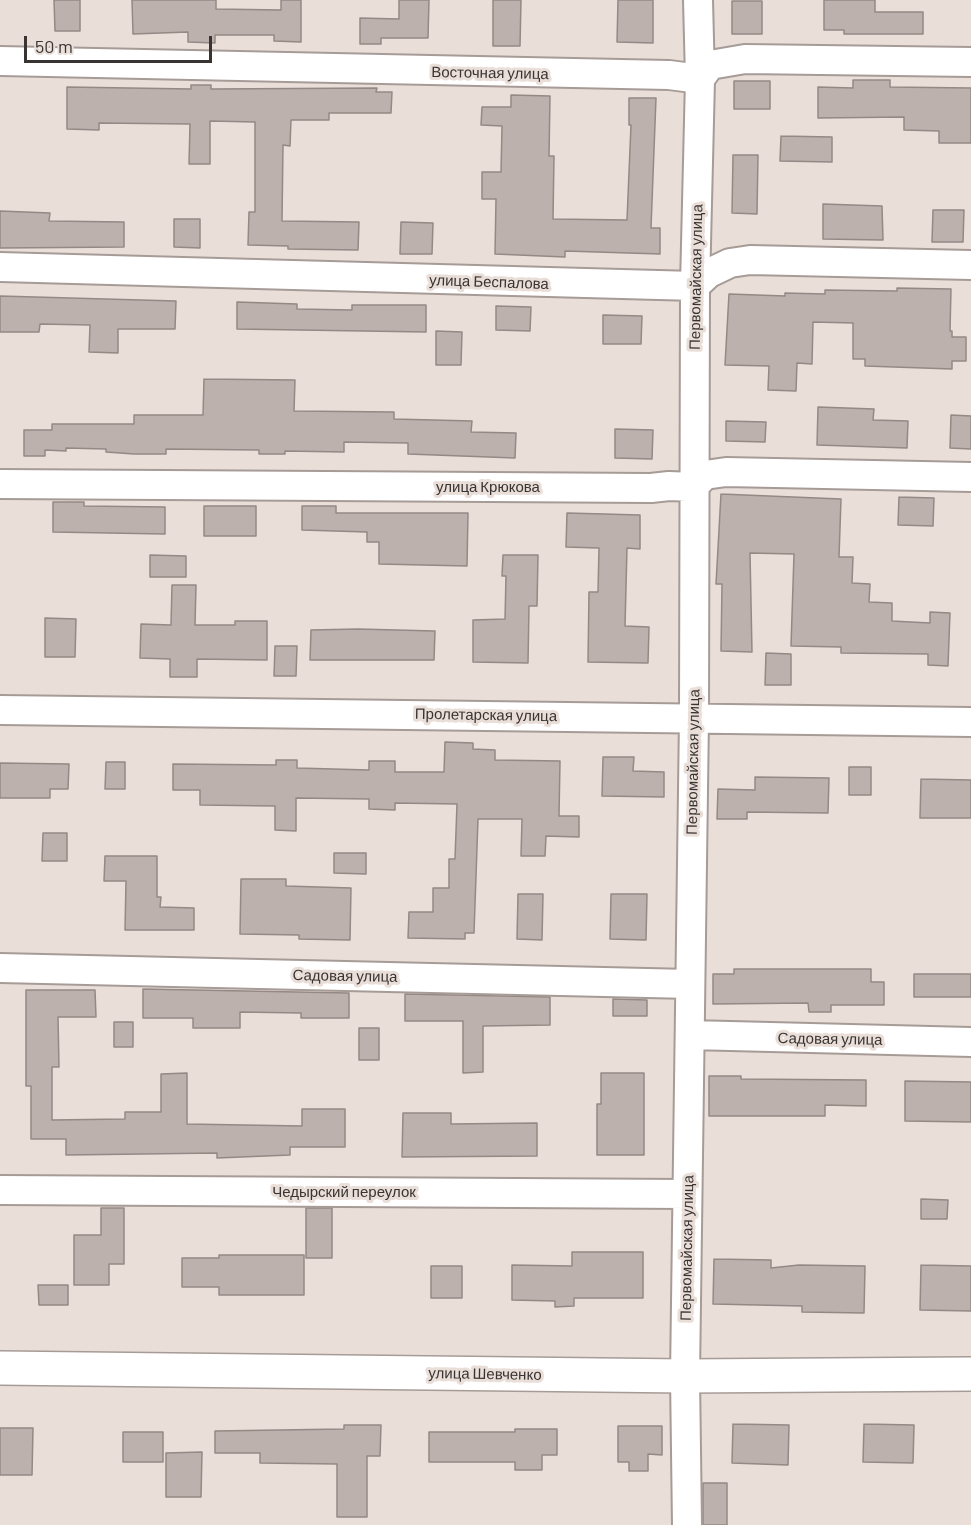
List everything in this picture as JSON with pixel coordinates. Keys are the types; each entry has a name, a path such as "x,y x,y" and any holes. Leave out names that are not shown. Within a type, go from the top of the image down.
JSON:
{"street":[{"name":"Первомайская улица","path":"687,1525 684,1376 694,717 693,487 700,79 698,0"},
{"path":"700,79 710,64 745,58 971,62"},
{"name":"Восточная улица","path":"0,61 669,75 700,79"},
{"path":"695,286 709,273 730,263 750,260 971,265"},
{"name":"улица Беспалова","path":"0,267 695,286"},
{"name":"улица Крюкова","path":"0,484 693,487 705,475 726,472 971,477"},
{"name":"Пролетарская улица","path":"0,711 694,717 971,722"},
{"name":"Садовая улица","path":"0,968 690,984"},
{"name":"Садовая улица","path":"690,1035 971,1042"},
{"name":"Чедырский переулок","path":"0,1190 687,1194"},
{"name":"улица Шевченко","path":"0,1368 684,1376 971,1374"}],"building":[{"path":"54,0 80,0 80,31 55,31"},
{"path":"132,0 216,0 216,9 281,10 281,0 301,0 301,42 274,41 274,35 215,35 215,43 188,42 188,32 133,34"},
{"path":"399,0 429,0 428,38 381,38 381,44 360,44 360,18 399,19"},
{"path":"493,0 521,0 520,46 493,46"},
{"path":"618,0 653,0 653,43 617,42"},
{"path":"824,0 875,0 875,12 923,12 923,34 844,34 844,30 824,30"},
{"path":"732,1 762,1 762,34 732,34"},
{"path":"853,80 890,80 890,87 971,88 971,143 939,143 939,131 904,130 904,117 818,118 818,87 853,88"},
{"path":"734,81 770,81 770,109 734,109"},
{"path":"191,85 211,85 211,89 377,88 376,92 392,92 391,113 329,113 329,120 291,120 290,146 283,145 282,221 359,222 358,250 288,249 288,246 248,245 249,212 255,212 255,122 210,121 210,164 189,164 190,124 99,123 99,130 67,129 67,87 191,89"},
{"path":"511,95 550,96 549,156 554,156 553,219 627,220 631,125 629,125 629,98 656,98 651,228 660,228 660,254 565,251 565,257 495,254 496,199 482,199 482,172 501,172 502,126 481,125 482,107 511,107"},
{"path":"781,136 832,137 832,162 780,161"},
{"path":"733,155 758,155 757,214 732,213"},
{"path":"823,204 882,206 883,240 823,239"},
{"path":"933,210 964,210 963,242 932,242"},
{"path":"0,211 50,213 49,221 124,222 124,247 0,248"},
{"path":"174,219 200,219 200,248 174,247"},
{"path":"401,222 433,223 432,254 400,254"},
{"path":"897,288 951,289 950,331 952,331 952,337 966,337 966,361 952,361 952,369 865,366 865,359 853,359 853,323 813,322 812,364 797,363 796,391 768,390 769,366 725,365 729,294 785,296 785,293 825,294 825,290 897,291"},
{"path":"0,296 176,301 175,329 118,329 118,353 89,352 90,325 40,324 39,332 0,332"},
{"path":"237,302 297,304 297,309 352,310 352,305 426,305 426,332 237,329"},
{"path":"496,306 531,307 530,331 496,330"},
{"path":"603,315 642,316 641,344 603,344"},
{"path":"436,331 462,332 461,365 436,365"},
{"path":"204,379 295,380 294,411 394,412 394,419 472,421 471,432 516,433 515,458 408,454 408,443 344,442 344,452 285,451 285,454 259,454 259,450 166,449 166,454 134,454 106,452 106,449 66,448 66,451 45,450 45,456 24,456 24,430 52,430 52,424 134,424 134,415 203,415"},
{"path":"818,407 874,409 873,420 908,421 907,448 817,445"},
{"path":"951,415 971,416 971,449 950,448"},
{"path":"726,421 766,422 765,442 726,441"},
{"path":"615,429 653,430 652,459 615,458"},
{"path":"721,494 841,499 839,557 853,557 852,583 870,584 869,602 892,603 892,621 930,623 930,612 950,613 948,666 928,665 928,654 841,653 841,647 791,646 794,554 750,553 752,652 721,651 722,584 716,584"},
{"path":"899,497 934,498 933,526 898,525"},
{"path":"53,502 84,502 84,506 165,507 165,534 53,532"},
{"path":"204,506 256,506 256,536 204,536"},
{"path":"302,506 336,506 336,513 468,513 467,566 379,564 379,542 367,542 367,532 302,530"},
{"path":"567,513 640,515 640,549 627,548 625,626 649,627 648,663 588,662 589,592 598,592 599,548 566,547"},
{"path":"150,555 186,556 186,577 150,577"},
{"path":"503,555 538,555 537,606 529,606 528,663 473,662 473,620 505,619 506,576 502,576"},
{"path":"172,585 196,585 195,625 235,625 235,621 267,621 267,660 197,659 197,677 170,677 170,659 140,658 141,624 171,625"},
{"path":"45,618 76,619 75,657 45,657"},
{"path":"311,630 435,631 434,660 310,660"},
{"path":"275,646 297,646 296,676 274,676"},
{"path":"766,653 791,654 791,685 765,685"},
{"path":"445,742 473,743 473,749 495,750 495,760 560,761 559,816 579,816 579,837 546,836 545,856 521,856 522,819 478,819 474,933 465,933 465,939 408,938 409,912 433,912 433,888 449,888 449,859 455,859 457,804 395,803 395,810 369,809 369,799 296,798 296,831 275,830 275,806 200,805 200,790 173,790 173,764 276,765 276,760 297,760 297,768 369,770 369,761 395,761 395,772 444,772"},
{"path":"603,757 634,757 633,771 664,772 664,797 602,796"},
{"path":"106,762 125,762 125,789 105,789"},
{"path":"0,763 69,764 68,789 50,789 50,798 0,798"},
{"path":"849,767 871,767 871,795 849,795"},
{"path":"755,777 829,778 828,813 747,812 747,819 717,819 718,789 755,790"},
{"path":"921,779 971,780 971,818 920,818"},
{"path":"43,833 67,833 67,861 42,861"},
{"path":"334,853 366,853 366,874 334,873"},
{"path":"105,856 157,856 157,897 161,897 160,907 194,908 194,930 125,930 126,881 104,881"},
{"path":"241,879 286,879 286,886 351,888 350,940 299,939 299,935 240,934"},
{"path":"518,894 543,894 542,940 517,939"},
{"path":"611,894 647,894 646,940 610,939"},
{"path":"734,969 871,969 871,982 884,982 884,1005 831,1005 831,1012 809,1012 808,1003 713,1004 713,974 734,974"},
{"path":"914,974 971,974 971,997 914,997"},
{"path":"143,989 349,993 349,1018 301,1018 301,1013 240,1012 240,1028 193,1028 193,1018 143,1018"},
{"path":"26,990 95,990 96,1017 58,1017 59,1067 52,1067 52,1120 125,1119 125,1112 161,1112 161,1074 187,1073 187,1124 302,1126 302,1109 345,1109 345,1147 290,1147 290,1155 217,1158 217,1153 66,1155 66,1139 31,1139 31,1086 26,1086"},
{"path":"405,994 550,997 550,1025 483,1026 483,1072 463,1073 463,1021 405,1021"},
{"path":"613,999 647,1000 647,1016 613,1016"},
{"path":"114,1022 133,1022 133,1047 114,1047"},
{"path":"359,1028 379,1028 379,1060 359,1060"},
{"path":"601,1073 644,1073 644,1155 597,1155 597,1104 601,1104"},
{"path":"709,1076 741,1076 741,1079 866,1080 866,1106 825,1105 825,1116 709,1116"},
{"path":"905,1081 971,1082 971,1122 905,1121"},
{"path":"403,1113 451,1113 451,1124 537,1123 537,1156 402,1157"},
{"path":"921,1199 948,1200 947,1219 921,1219"},
{"path":"101,1208 124,1208 124,1264 109,1264 109,1285 74,1285 74,1235 101,1235"},
{"path":"306,1208 332,1208 332,1258 306,1258"},
{"path":"572,1252 643,1252 643,1298 574,1298 574,1306 555,1307 555,1301 512,1300 512,1265 572,1266"},
{"path":"219,1255 304,1255 304,1295 219,1295 219,1287 182,1287 182,1258 219,1258"},
{"path":"714,1259 771,1260 771,1268 799,1265 865,1266 864,1313 802,1312 802,1306 713,1304"},
{"path":"921,1265 971,1266 971,1311 920,1310"},
{"path":"431,1266 462,1266 462,1298 431,1298"},
{"path":"38,1285 68,1285 68,1305 39,1305"},
{"path":"733,1424 789,1425 788,1465 732,1463"},
{"path":"864,1424 914,1425 913,1463 863,1462"},
{"path":"344,1425 381,1425 380,1456 367,1456 367,1517 337,1517 337,1464 260,1463 260,1453 215,1453 215,1431 344,1429"},
{"path":"618,1426 662,1426 662,1455 648,1454 648,1471 629,1471 629,1462 618,1462"},
{"path":"0,1428 33,1428 32,1475 0,1475"},
{"path":"515,1429 557,1429 557,1455 542,1455 542,1470 515,1470 515,1462 429,1462 429,1432 515,1432"},
{"path":"123,1432 163,1432 163,1462 123,1462"},
{"path":"202,1452 201,1497 166,1497 166,1453"},
{"path":"703,1483 727,1483 727,1525 703,1525"}]}
